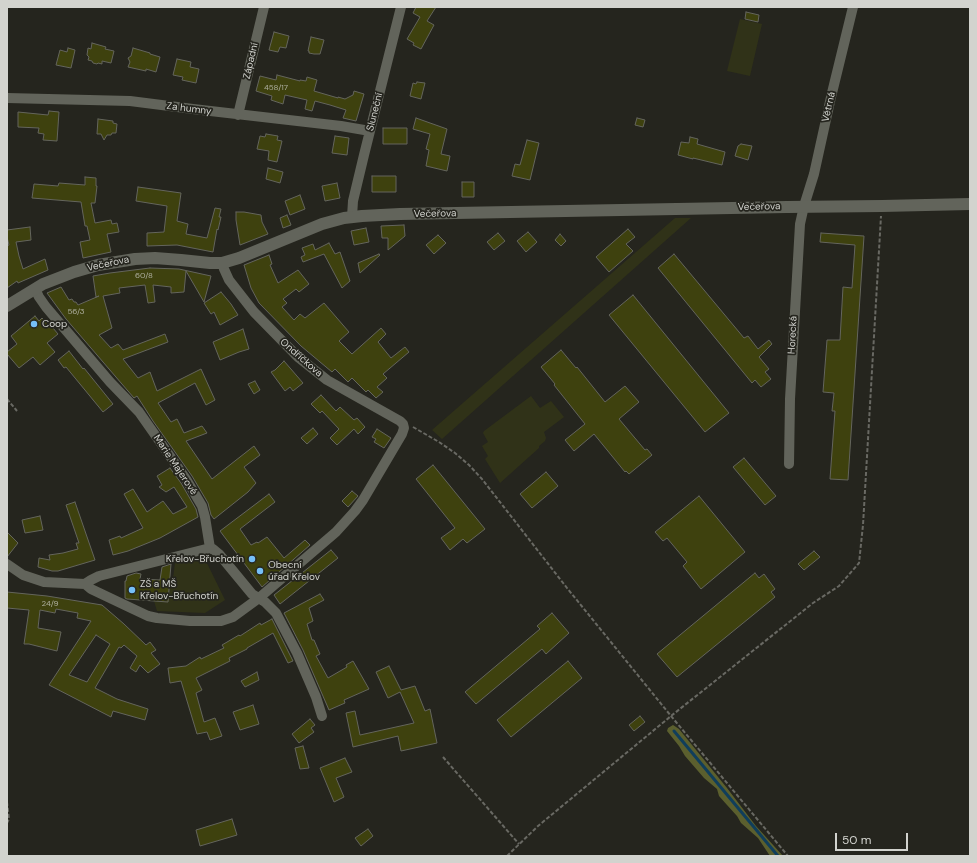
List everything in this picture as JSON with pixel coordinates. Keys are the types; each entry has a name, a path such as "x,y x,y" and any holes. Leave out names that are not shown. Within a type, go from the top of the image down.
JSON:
{"street":[{"name":"Západní","path":"238,115 264,7"},
{"name":"Sluneční","path":"352,217 353,201 401,7"},
{"name":"Větrná","path":"804,206 813,178 829,103 853,7"},
{"name":"Za humny","path":"7,98 120,100 341,126 370,131"},
{"name":"Večeřova","path":"7,306 50,281 98,265 135,259 160,258 210,264 222,263 239,258 322,224 352,217 376,215 970,204"},
{"name":"Horecká","path":"788,464 795,301 800,224 804,206"},
{"name":"Ondříčkova","path":"222,263 229,280 254,312 298,357 327,380 400,421 404,426"},
{"name":"Marie Majerové","path":"35,289 42,301 110,382 139,412 186,479 202,506 210,548"},
{"path":"85,584 91,589 148,616 170,620 216,622 233,617 259,598 336,532 356,511 402,434 404,426"},
{"path":"7,564 24,575 38,580 54,583 85,584 99,576 210,548 216,551 248,590 265,602 280,620 297,653 316,697 322,716"}],"path":[{"path":"507,856 538,826 671,716 813,603 839,586 859,563 882,206"},
{"path":"7,399 17,411"},
{"path":"404,426 409,425 416,428 439,442 474,470 671,716 788,856"},
{"path":"443,757 519,844"},
{"path":"7,802 9,819 7,823"}],"green space":[{"path":"740,19 762,24 750,76 727,71"},
{"path":"675,218 691,218 442,439 432,430"},
{"path":"531,396 540,408 551,401 564,417 544,432 546,438 539,448 500,483 485,459 488,456 482,446 488,442 483,433"},
{"path":"204,557 225,600 205,613 157,611 154,601 168,602 170,579 173,579 175,563"},
{"path":"673,725 679,729 756,826 783,856 770,856 758,838 741,823 737,816 719,796 717,789 704,778 685,756 667,731 668,728"}],"building":[{"path":"416,7 436,7 427,21 434,25 421,49 413,45 414,43 407,39 420,17 413,13"},
{"path":"746,12 759,15 758,22 745,19"},
{"path":"274,32 289,36 286,48 280,47 278,52 269,50"},
{"path":"311,37 324,40 320,54 309,53 308,51"},
{"path":"92,43 114,51 111,63 102,61 102,64 97,64 88,60 88,48 91,49"},
{"path":"68,48 75,50 71,68 56,65 60,50 67,52"},
{"path":"133,48 160,57 156,72 128,67 130,62 128,58 131,56"},
{"path":"177,59 191,62 190,67 199,69 196,83 182,80 183,77 173,75"},
{"path":"277,75 300,81 306,81 307,77 317,80 314,91 338,98 345,99 353,95 354,91 364,94 356,121 343,118 346,110 330,105 315,101 312,111 305,109 307,100 285,95 283,104 271,100 272,96 256,91 260,76 276,80"},
{"path":"417,82 425,83 421,99 410,96 413,83 416,84"},
{"path":"49,111 59,112 57,141 43,140 44,134 38,133 39,128 18,127 18,112 48,115"},
{"path":"416,118 447,129 441,154 450,156 447,171 426,166 429,150 426,149 430,134 413,129"},
{"path":"637,118 645,120 643,127 635,125"},
{"path":"98,119 113,121 113,123 117,124 116,133 107,135 104,140 101,134 97,134"},
{"path":"383,128 407,128 407,144 383,144"},
{"path":"266,134 278,136 277,140 282,141 277,162 268,160 269,151 257,149 260,136 265,137"},
{"path":"335,136 349,138 347,155 332,153"},
{"path":"690,137 698,139 697,144 725,152 722,165 678,155 681,142 689,143"},
{"path":"527,140 539,143 530,180 512,176 515,164 520,165"},
{"path":"741,144 752,146 748,160 735,156 738,146"},
{"path":"268,168 283,172 280,183 266,179"},
{"path":"372,176 396,176 396,192 372,192"},
{"path":"85,177 96,178 97,186 95,203 91,203 95,223 111,220 112,224 117,223 119,232 107,234 111,252 83,258 80,242 90,240 87,226 85,226 81,202 32,198 34,184 58,186 59,183 85,185"},
{"path":"462,182 474,182 474,197 462,197"},
{"path":"337,183 340,198 325,201 322,186"},
{"path":"138,187 181,193 177,221 188,224 186,234 207,238 215,208 221,209 219,217 221,217 218,230 217,229 213,252 177,245 147,246 147,233 164,232 167,206 136,201"},
{"path":"300,195 305,209 290,215 285,201"},
{"path":"236,212 261,215 262,222 268,234 240,245"},
{"path":"287,215 291,225 283,228 280,218"},
{"path":"404,225 405,236 388,250 388,238 382,238 381,226"},
{"path":"30,227 31,240 16,242 23,269 45,259 48,270 18,283 17,281 7,288 7,246 9,245 7,230"},
{"path":"366,228 369,242 354,245 351,231"},
{"path":"628,229 635,237 626,244 633,251 609,272 596,257"},
{"path":"528,232 537,242 526,252 517,241"},
{"path":"498,233 505,241 494,250 487,242"},
{"path":"821,233 864,236 848,480 830,479 835,411 832,411 834,393 823,392 827,340 840,340 843,287 852,288 855,245 820,242"},
{"path":"560,234 566,241 561,246 555,240"},
{"path":"438,235 446,243 434,254 426,245"},
{"path":"329,243 335,254 340,252 350,281 342,288 324,254 303,262 301,257 305,255 302,248 313,244 315,250"},
{"path":"379,254 380,255 360,273 358,263"},
{"path":"674,254 744,338 748,336 758,349 769,340 772,344 759,357 769,369 765,372 771,379 761,387 755,380 752,383 658,268"},
{"path":"269,255 272,264 270,265 278,283 298,270 309,284 299,292 296,289 283,299 287,303 282,307 294,320 300,314 305,318 324,303 349,332 339,341 352,354 381,328 386,334 378,342 391,358 405,347 409,352 383,374 387,378 377,387 383,392 376,398 368,390 366,392 352,378 348,382 335,369 332,372 301,346 259,303 251,288 244,265"},
{"path":"150,268 179,269 211,276 204,302 186,271 184,292 171,293 171,287 153,285 155,302 148,303 145,285 119,288 120,293 103,296 112,328 99,335 111,348 118,344 123,350 165,334 168,342 123,359 138,378 150,372 157,391 201,369 215,400 206,405 195,383 158,403 171,422 177,419 184,433 202,426 207,433 186,441 212,479 254,446 260,455 244,467 256,483 248,492 214,519 211,515 208,503 192,476 137,396 134,398 66,319 47,293 61,287 69,300 72,299 78,305 99,296 96,297 93,276"},
{"path":"221,292 238,315 220,325 214,312 211,314 204,303"},
{"path":"633,295 729,413 705,432 609,315"},
{"path":"35,316 39,321 42,318 47,323 48,322 58,334 47,343 55,352 40,365 33,357 19,368 7,354 7,352 17,344 11,336"},
{"path":"243,329 249,349 220,360 213,342"},
{"path":"561,350 576,368 577,367 605,402 625,386 639,402 619,419 645,450 647,449 652,455 629,474 626,471 625,472 594,434 574,451 565,440 585,424 541,367"},
{"path":"69,351 113,404 103,412 66,367 64,368 58,360"},
{"path":"284,361 303,383 293,391 290,387 285,391 271,372"},
{"path":"255,381 260,390 254,394 248,384"},
{"path":"321,395 336,411 340,407 354,420 357,418 365,427 358,434 354,429 337,445 330,438 339,429 322,411 320,413 311,404"},
{"path":"313,428 318,434 307,444 301,438"},
{"path":"377,429 391,438 384,448 374,442 376,439 372,437"},
{"path":"744,458 776,496 765,505 733,467"},
{"path":"433,465 485,529 467,543 463,539 450,550 441,538 455,528 416,479"},
{"path":"170,468 181,483 196,509 198,517 160,538 128,551 113,555 109,540 120,536 121,538 143,528 124,494 133,489 147,512 163,501 173,514 187,507 174,487 166,492 159,487 162,485 157,476"},
{"path":"546,472 558,486 532,508 520,494"},
{"path":"352,491 358,496 348,507 342,501"},
{"path":"269,494 275,502 240,529 251,545 257,542 258,543 267,537 284,558 305,540 310,545 262,587 220,531"},
{"path":"699,496 745,552 701,589 683,566 687,562 667,538 663,541 655,532"},
{"path":"75,502 95,560 58,571 38,567 39,558 50,560 49,555 78,549 76,543 79,543 66,505"},
{"path":"40,516 43,530 25,533 22,520"},
{"path":"7,532 18,543 7,557"},
{"path":"331,550 338,558 280,604 274,595"},
{"path":"814,551 820,557 804,570 798,564"},
{"path":"171,564 168,602 125,598 125,581 127,576 136,573 141,574 140,579 160,580 162,567"},
{"path":"755,573 759,578 764,574 775,589 771,592 775,597 677,677 657,654"},
{"path":"7,592 47,596 102,605 146,645 150,642 156,650 151,653 160,664 148,673 140,665 136,672 130,668 137,656 124,645 121,648 119,647 95,688 117,699 148,709 145,720 113,711 111,717 49,685 91,621 77,618 78,613 56,609 55,613 40,610 38,628 61,632 57,651 24,644 29,610 7,608","holes":["96,635 110,644 87,682 69,675"]},
{"path":"320,594 324,600 309,608 313,621 307,624 312,640 314,640 320,654 316,656 328,678 347,667 346,665 353,661 369,689 344,700 345,703 329,710 303,650 284,613"},
{"path":"552,613 569,633 546,654 542,649 476,704 465,692 540,629 537,626"},
{"path":"272,619 293,661 288,663 273,633 229,658 230,661 196,678 202,690 196,693 204,722 215,718 222,736 210,740 207,732 197,734 181,681 170,683 168,668 186,666 200,657 201,659 224,648 222,645 239,635 240,636 260,623 261,625"},
{"path":"568,661 582,678 511,737 497,720"},
{"path":"389,666 401,690 415,686 425,711 430,709 437,743 401,751 398,736 353,747 346,713 355,711 360,735 414,723 400,692 388,698 376,672"},
{"path":"257,672 259,680 245,687 241,681"},
{"path":"253,705 259,724 240,730 233,712"},
{"path":"640,716 645,722 634,731 629,725"},
{"path":"310,719 315,725 311,728 314,732 299,743 292,734"},
{"path":"303,746 309,768 300,769 295,748"},
{"path":"345,758 352,772 336,778 344,797 334,802 320,768"},
{"path":"232,819 237,835 200,846 196,830"},
{"path":"368,829 373,836 361,846 355,838"}],"waterway":[{"path":"674,731 778,856"}],"place":[{"name":"Coop","path":"34,324"},
{"name":"Křelov-Břuchotín","path":"252,559"},
{"name":"Obecní úřad Křelov","path":"260,571"},
{"name":"ZŠ a MŠ Křelov-Břuchotín","path":"132,590"}]}
